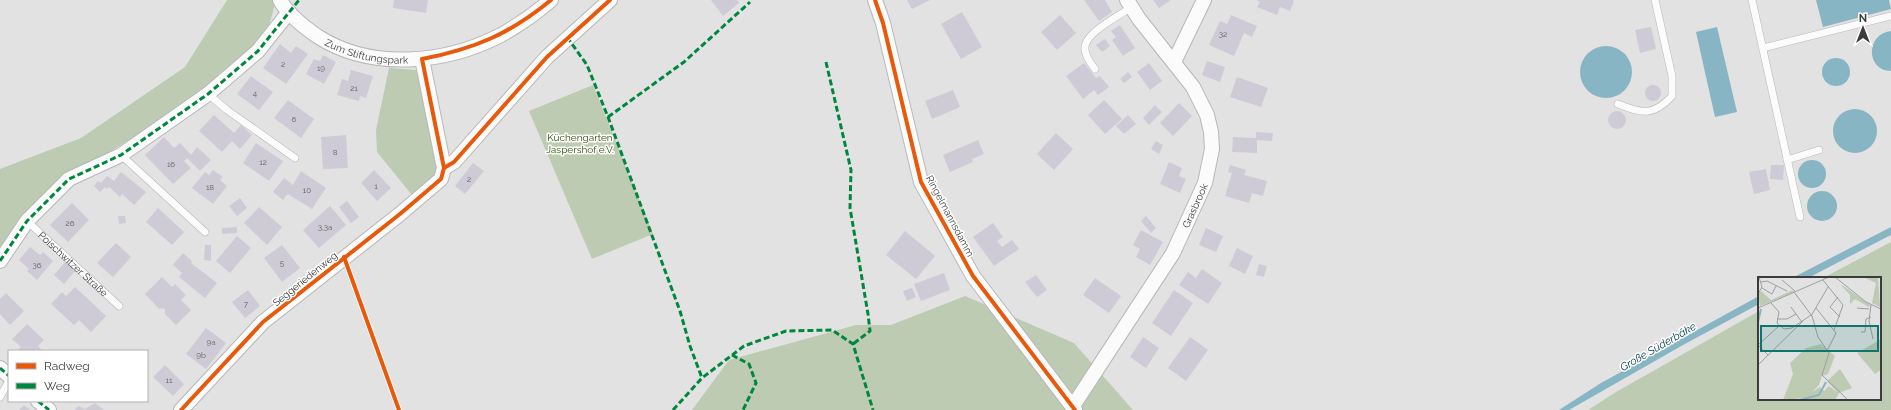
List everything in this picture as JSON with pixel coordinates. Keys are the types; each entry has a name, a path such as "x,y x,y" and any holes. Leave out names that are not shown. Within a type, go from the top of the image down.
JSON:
{"street":[{"name":"Zum Stiftungspark","path":"280,0 284,7 307,29 334,46 369,58 422,59 467,48 501,35 534,14 551,0"},
{"name":"Seggeriedenweg","path":"181,410 263,322 400,214 441,179 444,168 454,162 547,57 610,0"},
{"name":"Ringelmannsdamm","path":"875,0 883,23 921,182 973,276 1074,408"},
{"path":"1174,62 1204,0"},
{"name":"Grasbrook","path":"1074,408 1173,253 1205,183 1212,149 1211,132 1207,115 1193,87 1138,19 1130,4"},
{"path":"0,261 27,221 69,180 121,155 208,94 258,51 289,12"},
{"path":"422,59 444,168"},
{"path":"0,368 8,375"},
{"path":"39,402 49,410"}],"lane":[{"path":"1618,104 1633,111 1650,112 1662,106 1672,96 1672,76 1655,0"},
{"path":"1752,0 1800,217"},
{"path":"1095,69 1086,55 1084,48 1087,41 1130,4"},
{"path":"1763,48 1891,16"},
{"path":"208,94 227,110 295,158"},
{"path":"1787,160 1819,150"},
{"path":"121,155 205,232"},
{"name":"Poischwitzer Straße","path":"27,221 119,306"},
{"path":"0,397 8,383"}],"green space":[{"path":"227,0 272,0 275,4 266,37 250,54 160,121 62,181 0,251 0,169 81,138 185,67"},
{"path":"389,68 416,70 425,73 442,168 416,200 377,152 376,130"},
{"name":"Küchengarten Jaspershof e.V.","path":"593,85 653,234 592,259 529,111"},
{"path":"1891,242 1891,410 1588,410 1616,392 1758,312 1758,400 1881,400 1881,277 1825,277"},
{"path":"965,296 1074,343 1133,410 692,410 729,360 856,325 891,325"}],"water":[{"path":"1816,0 1889,0 1891,9 1823,27"},
{"path":"1717,27 1737,112 1715,117 1696,32"},
{"path":"1891,31 1891,71 1883,69 1877,65 1873,59 1872,52 1873,45 1877,39 1883,34"},
{"path":"1601,46 1611,46 1625,53 1632,67 1632,77 1625,91 1611,98 1601,98 1591,94 1584,87 1580,77 1580,67 1584,57 1591,50"},
{"path":"1836,58 1846,62 1850,72 1846,82 1836,86 1826,82 1822,72 1826,62"},
{"path":"1851,109 1859,109 1864,110 1871,115 1876,122 1876,140 1871,147 1864,152 1851,153 1843,150 1836,143 1833,135 1833,127 1836,119 1843,112"},
{"path":"1812,160 1822,164 1826,174 1822,184 1812,188 1802,184 1798,174 1802,164"},
{"path":"1822,191 1833,195 1837,206 1833,217 1822,221 1811,217 1807,206 1811,195"},
{"path":"1891,227 1891,235 1810,277 1794,277"},
{"path":"1758,297 1758,305 1683,345 1569,410 1559,410 1601,383"}],"building":[{"path":"394,0 428,0 426,13 393,8"},
{"path":"711,0 737,0 739,3 723,16"},
{"path":"907,0 930,0 912,9"},
{"path":"1084,0 1105,0 1112,12 1099,21"},
{"path":"1153,0 1171,0 1159,8"},
{"path":"1256,0 1294,1 1290,11 1280,7 1277,15 1257,7 1260,2"},
{"path":"962,12 982,47 961,59 941,24"},
{"path":"1060,15 1076,33 1057,50 1041,32"},
{"path":"1231,15 1257,26 1252,37 1244,33 1234,56 1209,45 1220,21 1227,24"},
{"path":"1120,25 1135,48 1123,56 1112,40 1116,37 1111,31"},
{"path":"1651,27 1656,49 1640,53 1635,30"},
{"path":"1105,39 1110,46 1102,52 1096,45"},
{"path":"280,44 291,53 296,46 308,54 286,84 263,68"},
{"path":"323,55 336,62 324,84 306,74 314,59 320,61"},
{"path":"1207,61 1225,67 1220,82 1202,75"},
{"path":"1084,63 1096,78 1100,76 1109,87 1098,95 1094,90 1083,99 1066,76"},
{"path":"1149,63 1162,81 1150,90 1137,72"},
{"path":"351,70 373,76 366,98 360,96 359,101 337,95 342,79 348,81"},
{"path":"1128,72 1132,77 1124,83 1120,79"},
{"path":"251,76 273,92 259,110 237,94"},
{"path":"1237,77 1268,88 1261,107 1230,97"},
{"path":"1650,85 1656,85 1661,90 1659,99 1656,101 1650,101 1645,96 1645,90"},
{"path":"953,90 960,107 932,119 925,101"},
{"path":"288,100 314,119 301,138 274,118"},
{"path":"1104,100 1122,119 1105,134 1088,115"},
{"path":"1179,103 1192,116 1173,136 1160,123"},
{"path":"1155,105 1162,112 1149,125 1143,118"},
{"path":"1613,111 1621,111 1626,116 1624,127 1621,129 1613,129 1608,124 1608,116"},
{"path":"214,115 234,133 241,125 252,135 240,149 232,141 222,152 199,131"},
{"path":"1128,115 1136,124 1124,134 1116,126"},
{"path":"1256,132 1273,133 1272,141 1257,140 1257,153 1232,152 1233,137 1256,138"},
{"path":"1056,133 1073,149 1054,170 1037,154"},
{"path":"346,135 348,168 323,169 321,137"},
{"path":"164,137 174,148 180,143 191,155 197,147 211,160 200,171 187,158 184,161 191,168 173,184 145,155"},
{"path":"978,140 984,154 972,159 973,162 950,172 943,155"},
{"path":"1156,141 1163,145 1159,154 1151,149"},
{"path":"256,143 283,161 269,181 243,163"},
{"path":"1169,162 1182,168 1179,176 1186,179 1180,193 1160,184"},
{"path":"473,163 484,171 465,194 455,186"},
{"path":"1230,165 1246,170 1244,175 1267,181 1263,196 1252,193 1249,203 1225,196 1232,173 1228,172"},
{"path":"1771,165 1784,165 1783,180 1770,179"},
{"path":"1766,169 1770,190 1754,194 1749,172"},
{"path":"213,170 223,177 220,180 227,186 213,204 192,188 205,172 209,175"},
{"path":"374,170 391,188 377,201 361,183"},
{"path":"301,171 326,188 312,209 288,194 283,200 273,192 284,178 293,185"},
{"path":"121,172 146,192 134,205 122,194 120,197 109,187 107,189 105,187 100,192 94,186 98,181 101,183 107,176 114,181"},
{"path":"240,198 247,208 237,216 229,206"},
{"path":"347,201 359,217 351,223 339,207"},
{"path":"72,203 89,220 68,242 50,225"},
{"path":"330,206 346,225 319,248 303,230"},
{"path":"259,207 282,227 267,245 244,223"},
{"path":"158,208 184,232 172,245 146,222"},
{"path":"118,216 125,216 126,223 119,224"},
{"path":"1146,216 1156,228 1151,233 1141,221"},
{"path":"993,223 1003,237 997,241 1002,247 1012,240 1019,249 994,266 973,237"},
{"path":"237,227 237,233 222,234 222,228"},
{"path":"1206,228 1223,236 1216,252 1199,245"},
{"path":"1141,230 1163,242 1150,265 1136,257 1140,249 1133,245"},
{"path":"905,231 935,256 916,279 886,255"},
{"path":"237,236 251,248 230,273 216,261"},
{"path":"116,243 131,257 113,277 97,263"},
{"path":"205,245 211,245 211,261 204,260"},
{"path":"282,245 300,268 282,282 264,258"},
{"path":"30,247 40,255 43,252 53,261 37,280 27,271 29,269 19,260"},
{"path":"1237,248 1253,256 1245,274 1229,266"},
{"path":"183,253 192,261 191,263 217,283 205,298 179,277 182,273 173,265"},
{"path":"66,261 76,270 64,284 54,275"},
{"path":"1259,264 1267,266 1264,277 1256,275"},
{"path":"1202,269 1222,283 1208,304 1179,285 1188,272 1196,278"},
{"path":"944,273 950,290 921,301 914,284"},
{"path":"1036,275 1047,290 1037,297 1025,282"},
{"path":"162,277 172,287 175,284 186,295 181,300 191,310 176,325 165,314 165,310 163,308 159,309 145,294"},
{"path":"1095,278 1121,296 1109,313 1083,295"},
{"path":"75,287 106,316 91,332 79,320 74,325 51,304 62,292 66,296"},
{"path":"912,288 916,297 907,301 903,291"},
{"path":"248,290 260,306 245,318 232,302"},
{"path":"1174,290 1193,303 1171,336 1152,323"},
{"path":"6,293 24,311 10,325 0,314 0,299"},
{"path":"27,324 44,340 38,346 42,350 18,350 21,347 12,339"},
{"path":"206,328 226,343 206,369 186,354"},
{"path":"1143,337 1159,348 1146,368 1130,357"},
{"path":"1190,337 1208,350 1186,381 1168,368"},
{"path":"165,365 184,384 173,396 153,377"},
{"path":"95,403 104,410 75,410 78,406 85,409"},
{"path":"24,405 30,410 19,410"}],"marked path":[{"path":"0,261 27,221 69,179 121,155 208,94 258,51 299,0"},
{"path":"608,117 684,62 750,2"},
{"path":"567,37 587,65 608,117 680,311 690,346 702,378"},
{"path":"826,62 851,170 850,208 870,331 853,344"},
{"path":"673,410 702,378 744,346 786,331 832,330 853,344 873,410"},
{"path":"732,355 749,364 756,383 743,410"},
{"path":"0,368 8,375"},
{"path":"39,402 49,410"}],"cycle path":[{"path":"181,410 263,322 400,214 441,179 444,168 422,59 475,45 491,38 521,22 551,0"},
{"path":"444,168 454,162 547,57 610,0"},
{"path":"875,0 883,23 921,182 973,276 1075,410"},
{"path":"344,257 399,410"}],"water label":[{"name":"Große Süderbäke","path":"1658,347"}]}
